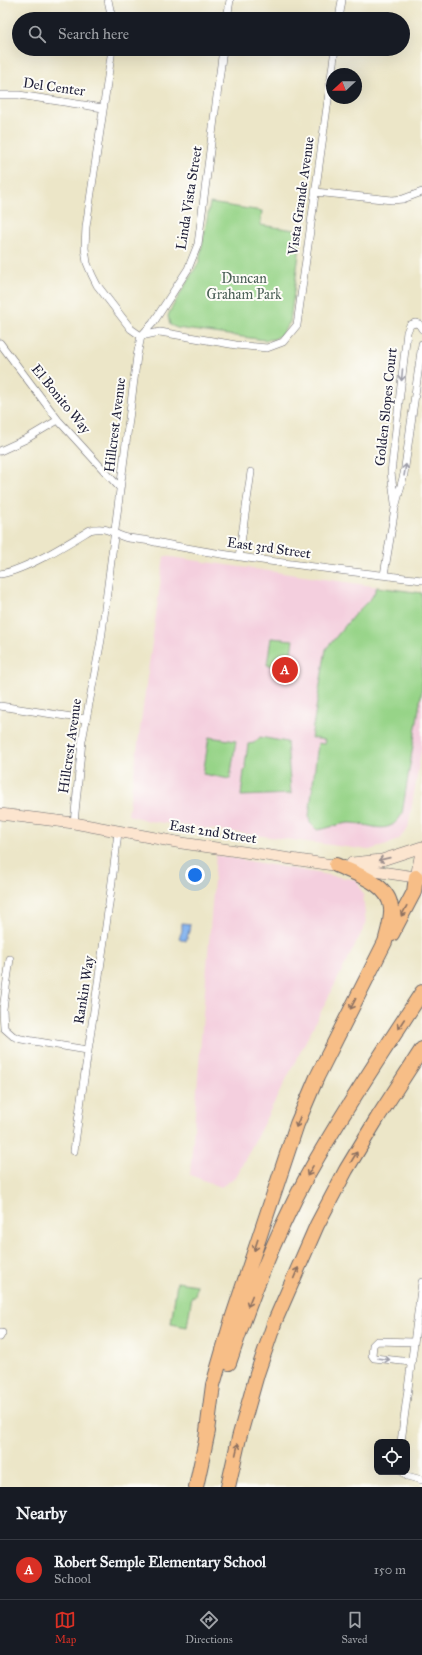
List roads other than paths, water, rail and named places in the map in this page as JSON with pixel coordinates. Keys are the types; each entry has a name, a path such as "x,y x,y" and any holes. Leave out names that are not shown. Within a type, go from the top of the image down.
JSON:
{"highway":[{"path":"206,1439 213,1384 232,1319 297,1124 317,1077 385,942 391,919 391,906 387,895 382,889 370,881 336,865"},
{"path":"385,942 392,934 414,892 419,877"},
{"path":"196,1487 206,1439 219,1390 245,1314 264,1265 286,1218 329,1138 422,992"},
{"path":"228,1487 239,1438 257,1374 275,1321 316,1225 346,1170 422,1049"}],"main road":[{"name":"East 2nd Street","path":"0,814 74,823 221,849 419,877"},
{"path":"336,865 382,860 422,846 419,877"}],"street":[{"path":"108,0 111,12"},
{"path":"228,12 230,0"},
{"path":"340,12 342,0"},
{"path":"111,56 86,227 85,248 87,264 97,286 131,329 141,336"},
{"name":"Linda Vista Street","path":"141,336 153,323 188,269 198,244 222,56"},
{"name":"Vista Grande Avenue","path":"141,336 160,332 236,345 267,348 283,342 297,325 334,56"},
{"name":"Del Center","path":"0,95 19,94 104,108"},
{"path":"315,192 392,200 422,192"},
{"name":"Golden Slopes Court","path":"395,508 392,473 407,332 410,325 415,322 419,324 422,330"},
{"name":"Hillcrest Avenue","path":"74,823 82,741 101,640 137,356 141,336"},
{"name":"El Bonito Way","path":"0,343 58,420 120,488"},
{"name":"Golden Slopes Court","path":"384,575 395,508 404,474 422,344"},
{"path":"0,451 26,439 58,420"},
{"path":"239,558 251,472"},
{"name":"East 3rd Street","path":"0,574 23,566 90,530 96,528 106,528 126,538 144,539 239,558 422,580"},
{"path":"0,706 86,719"},
{"name":"Rankin Way","path":"74,1151 108,922 118,832"},
{"path":"10,959 3,1010 4,1028 13,1036 21,1039 88,1050"},
{"path":"401,1439 422,1282"},
{"path":"411,1362 374,1358 372,1355 373,1345 377,1341 414,1342"},
{"path":"406,1475 422,1480"}],"water":[{"path":"182,923 190,924 186,941 179,938 182,931"}],"place":[{"name":"Robert Semple Elementary School","path":"285,670"}],"park label":[{"name":"Duncan Graham Park","path":"244,286"}]}
